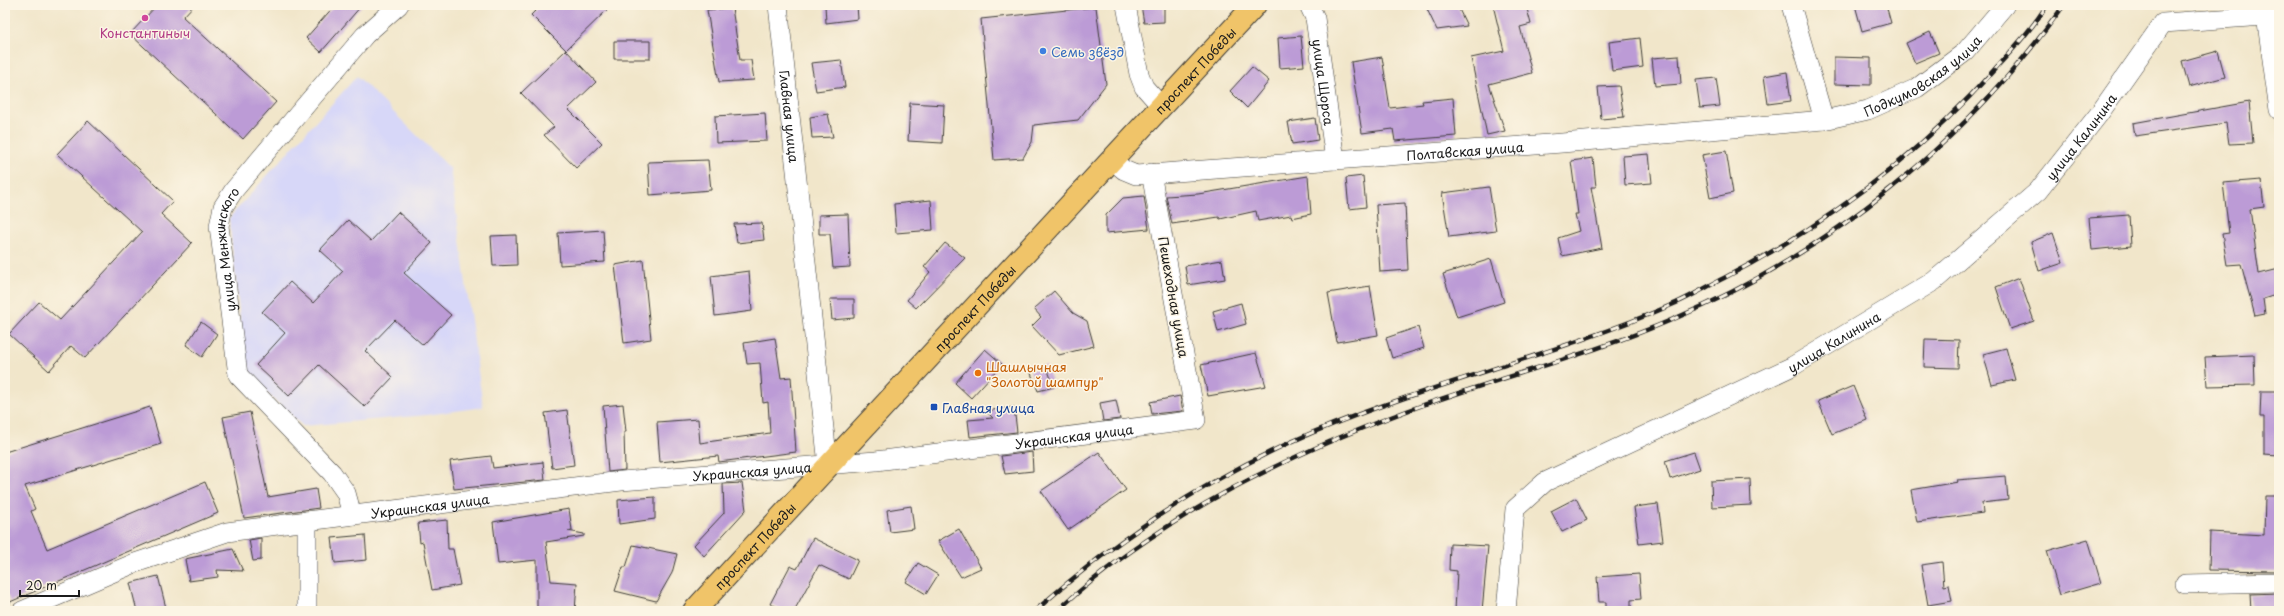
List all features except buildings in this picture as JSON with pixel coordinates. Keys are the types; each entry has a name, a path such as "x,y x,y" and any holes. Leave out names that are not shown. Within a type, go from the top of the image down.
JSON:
{"main road":[{"name":"проспект Победы","path":"694,611 1255,5"}],"street":[{"name":"улица Менжинского","path":"352,514 346,493 332,473 238,375 219,226 222,207 234,190 365,35 399,5"},
{"name":"Главная улица","path":"778,5 828,465"},
{"path":"1126,5 1139,74 1144,87 1161,106"},
{"name":"улица Щорса","path":"1309,5 1315,18 1334,160"},
{"path":"1791,5 1824,120"},
{"name":"Подкумовская улица","path":"1824,120 1868,110 1917,88 1965,52 2005,5"},
{"path":"2269,12 2279,110"},
{"name":"улица Калинина","path":"1506,611 1516,509 1545,482 1793,366 1934,282 2038,191 2099,114 2162,23 2269,12"},
{"name":"Полтавская улица","path":"1111,160 1124,170 1136,174 1562,143 1824,120"},
{"name":"Пешеходная улица","path":"1152,173 1196,420"},
{"name":"Украинская улица","path":"22,611 136,563 227,532 352,514 621,481 828,465 993,447 1196,420"},
{"path":"306,611 307,521"},
{"path":"2185,584 2279,582"}],"shaded area":[{"path":"357,76 450,168 483,407 427,415 303,426 246,374 229,218"}],"railway":[{"path":"1035,611 1064,586 1125,539 1189,496 1256,459 1338,422 1386,404 1581,340 1629,322 1682,300 1762,257 1799,235 1834,212 1869,186 1902,160 1934,131 1965,101 2029,31 2047,5"},
{"path":"1057,611 1098,576 1141,544 1231,489 1278,465 1327,443 1426,404 1583,353 1645,331 1733,291 1788,261 1841,226 1891,188 1939,147 1984,102 2026,55 2064,5"}],"place":[{"name":"Константиныч","path":"145,18"},
{"name":"Семь звёзд","path":"1043,51"},
{"name":"Шашлычная \"Золотой шампур\"","path":"978,373"},
{"name":"Главная улица","path":"934,407"}]}
